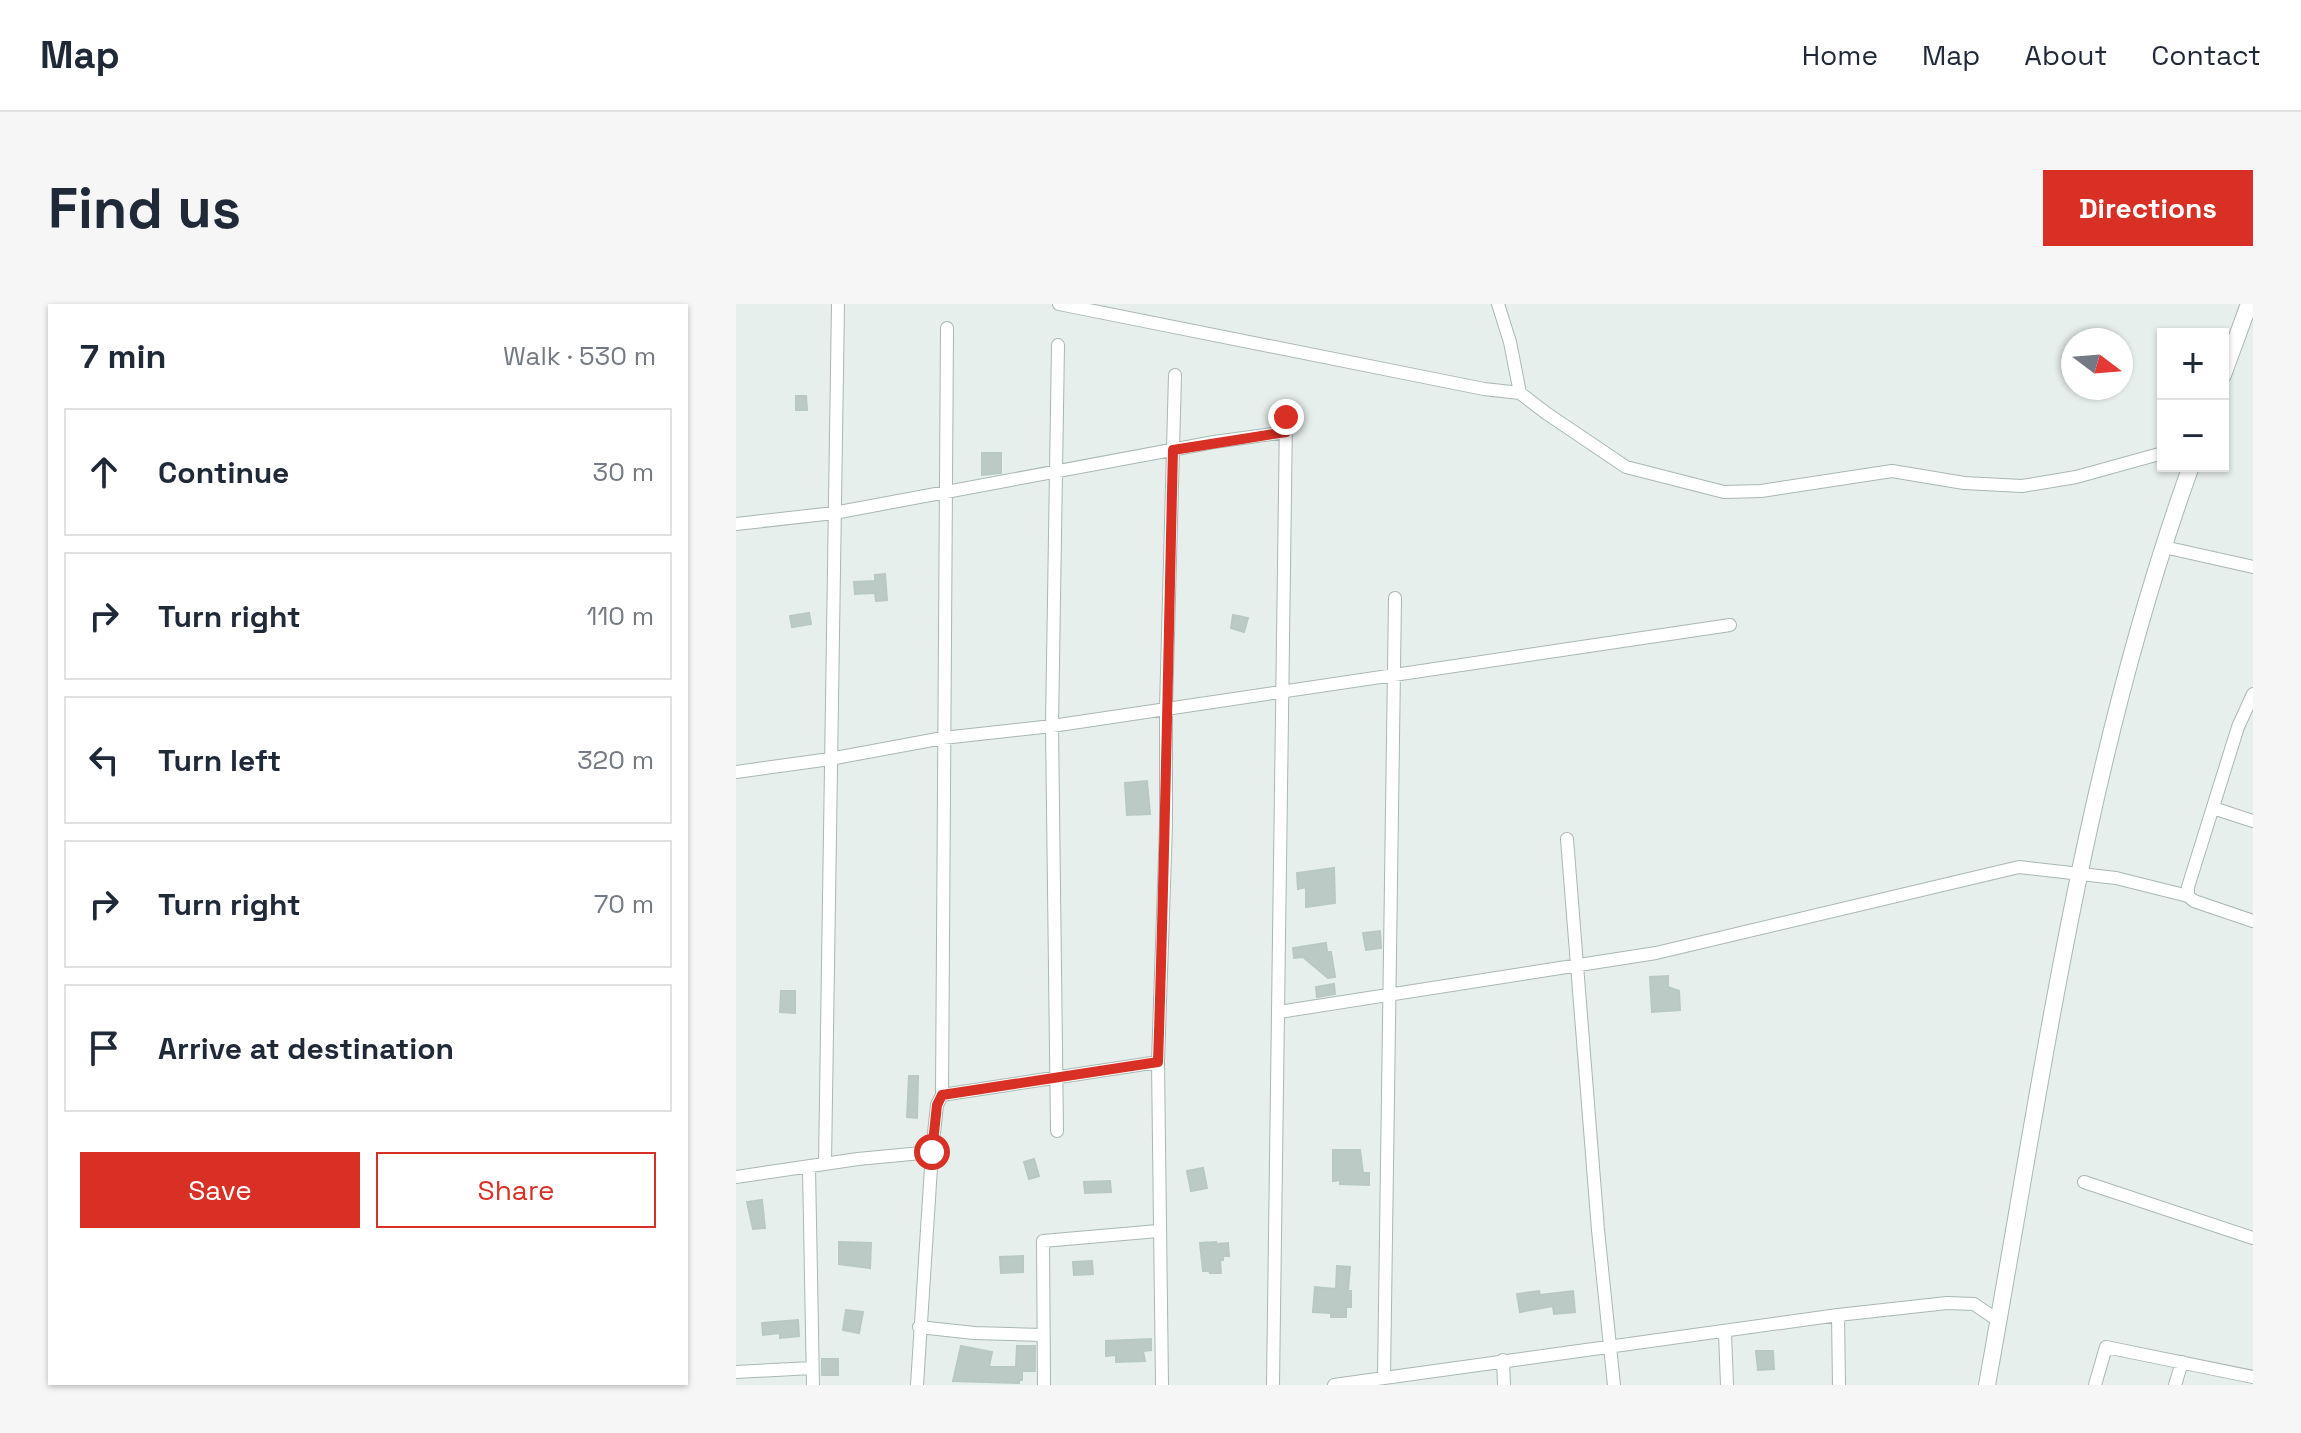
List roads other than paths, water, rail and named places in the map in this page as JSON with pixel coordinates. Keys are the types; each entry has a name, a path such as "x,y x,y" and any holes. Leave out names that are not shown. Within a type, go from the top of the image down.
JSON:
{"street":[{"path":"825,1164 838,304"},
{"path":"1059,304 1484,389 1520,393 1626,467 1724,492 1761,491 1892,471 1964,483 2022,486 2076,477 2157,455"},
{"path":"1498,304 1510,342 1520,393"},
{"path":"2229,359 2249,304"},
{"path":"917,1385 932,1152 937,1105 942,1095 947,328"},
{"path":"1057,1131 1052,726 1058,345"},
{"path":"1162,1385 1158,1062 1175,375"},
{"path":"1273,1385 1286,417"},
{"path":"736,524 834,513 1286,432"},
{"path":"1987,1385 2079,873 2127,666 2189,472"},
{"path":"2164,547 2253,567"},
{"path":"1378,1381 1390,994 1395,598"},
{"path":"736,772 830,759 943,738 1052,726 1730,625"},
{"path":"2188,896 2188,887 2243,711 2253,694"},
{"path":"2213,808 2253,821"},
{"path":"1567,839 1598,1230 1614,1385"},
{"path":"1279,1012 1656,953 2019,867 2116,878 2188,896 2194,901 2253,921"},
{"path":"942,1095 1158,1062"},
{"path":"736,1177 932,1152"},
{"path":"809,1167 813,1385"},
{"path":"2084,1182 2253,1238"},
{"path":"1044,1385 1043,1241 1158,1231"},
{"path":"1334,1385 1838,1315 1962,1302 1980,1306 1999,1321"},
{"path":"1838,1315 1839,1385"},
{"path":"919,1327 974,1333 1042,1335"},
{"path":"1725,1333 1727,1385"},
{"path":"2095,1385 2106,1347 2253,1377"},
{"path":"1503,1360 1504,1385"},
{"path":"2175,1385 2182,1362"},
{"path":"736,1372 812,1368"}]}
